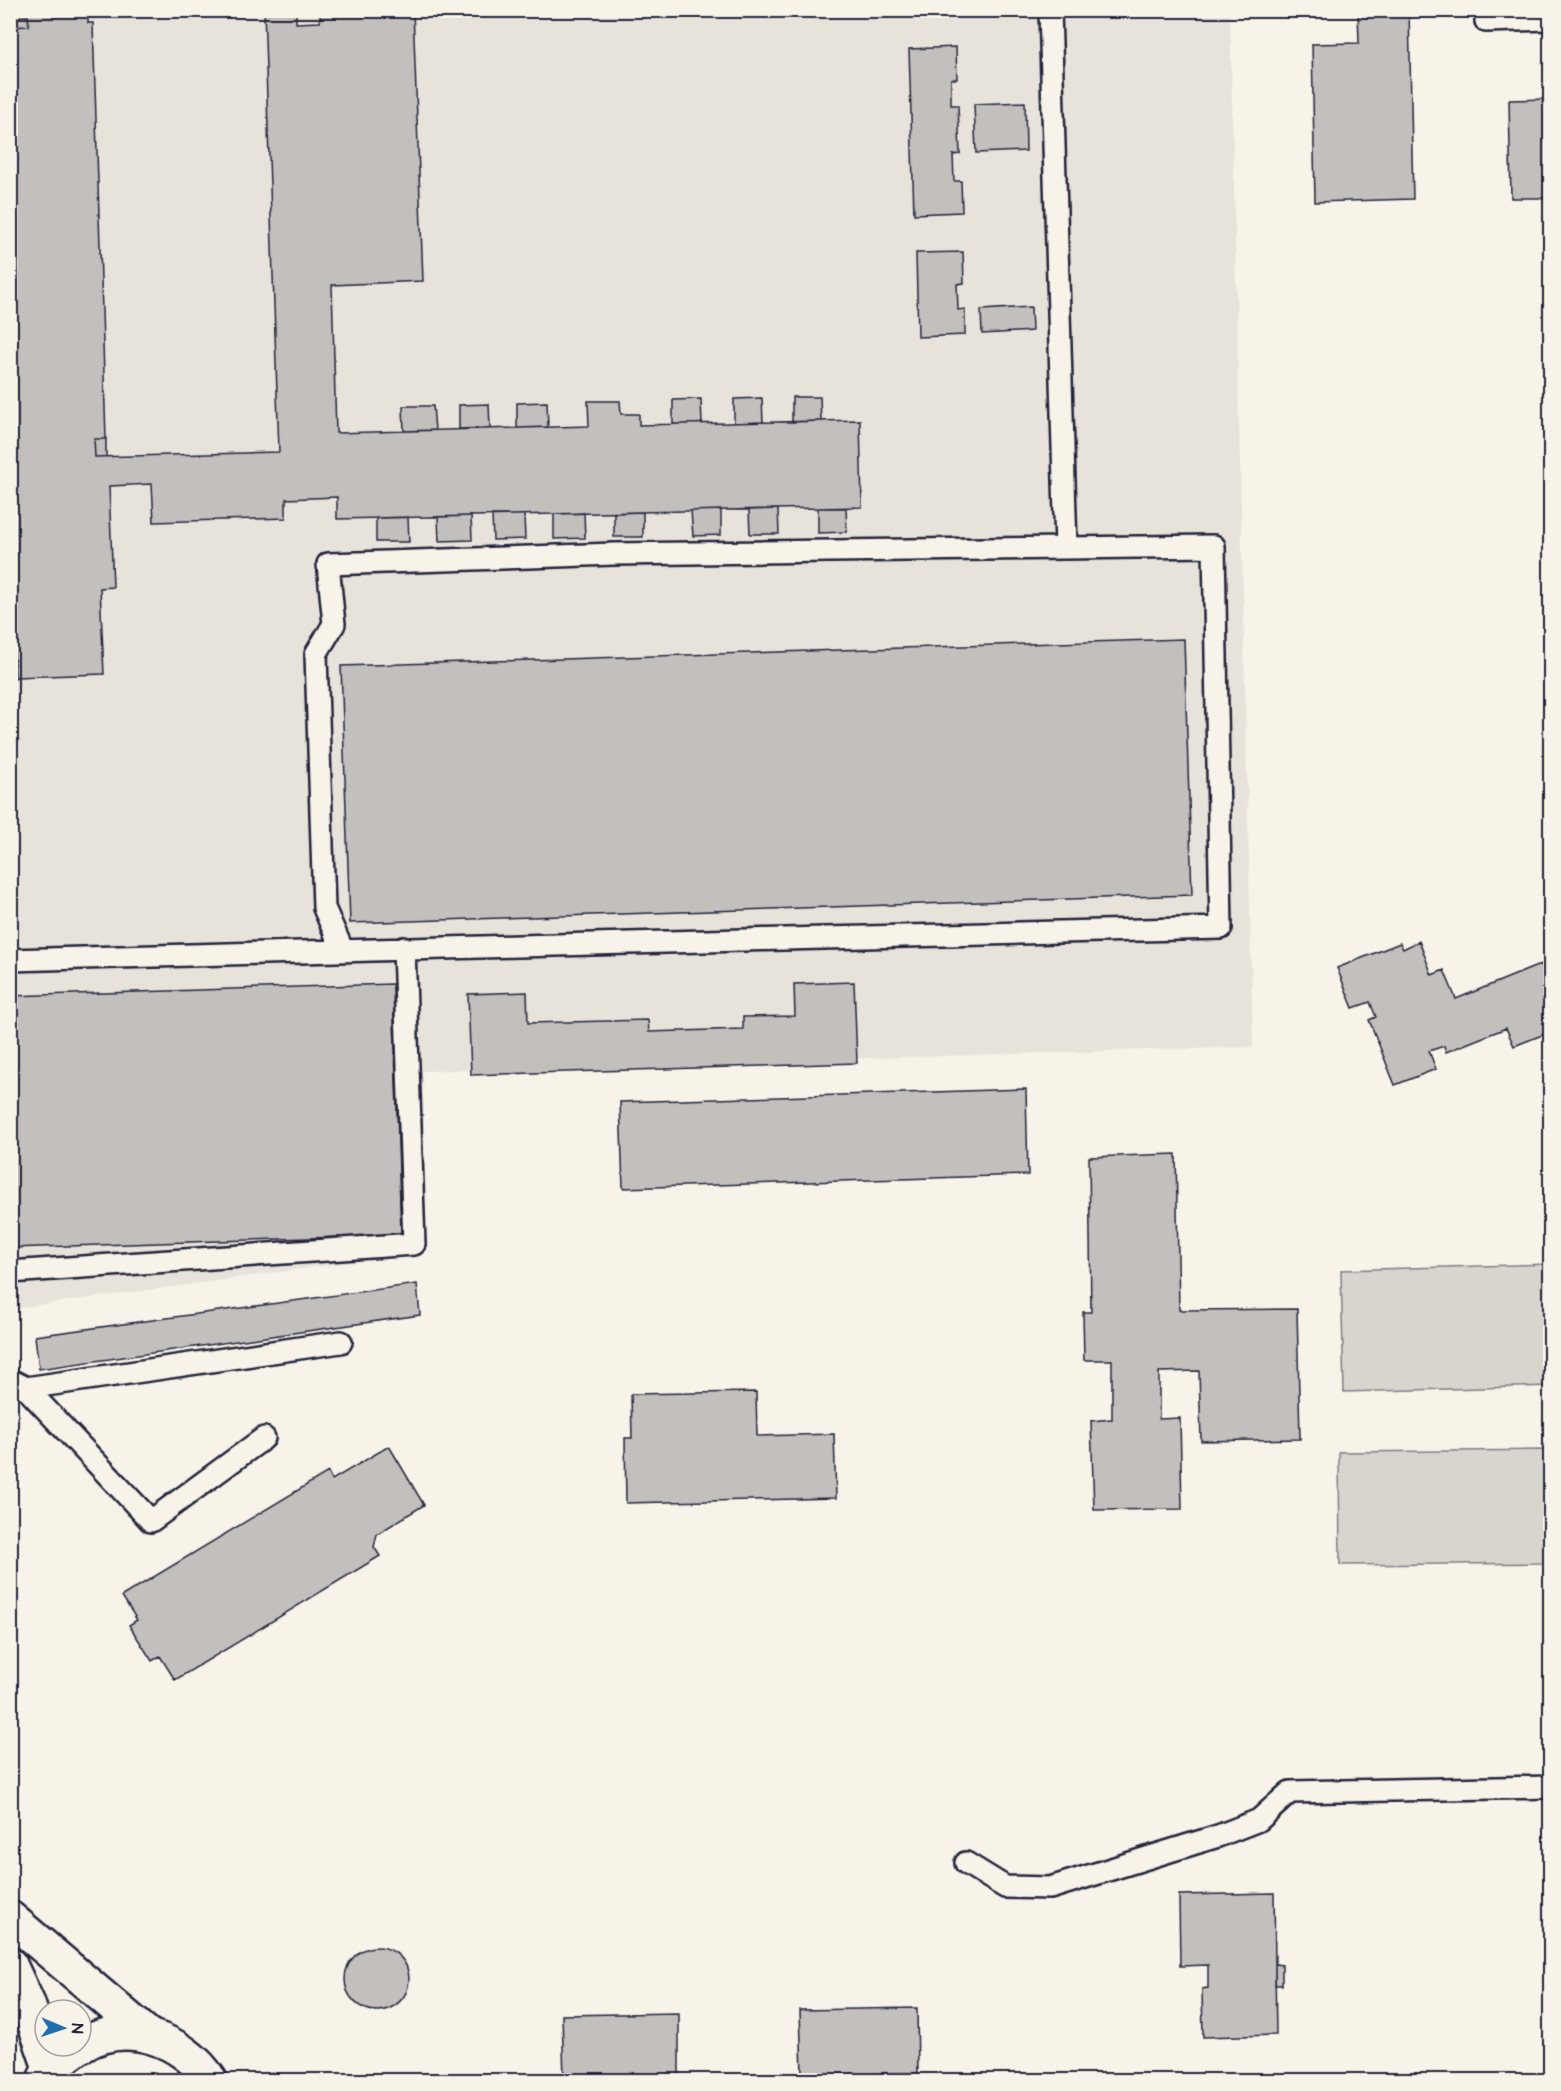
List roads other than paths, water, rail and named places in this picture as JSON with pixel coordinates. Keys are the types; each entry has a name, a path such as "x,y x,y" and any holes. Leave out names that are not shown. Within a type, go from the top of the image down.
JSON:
{"street":[{"path":"10,1918 148,2035"},
{"path":"10,1965 28,2004 47,2074 66,2058"},
{"path":"93,2040 118,2033 148,2035 176,2046 213,2078"}],"lane":[{"path":"1050,10 1066,548"},
{"path":"1485,10 1486,21 1551,19"},
{"path":"10,960 1221,928 1214,546 614,554 328,564 334,624 316,654 324,908 342,950"},
{"path":"10,1272 414,1244 404,948"},
{"path":"18,1384 341,1342"},
{"path":"18,1384 151,1521 264,1438"},
{"path":"966,1863 1005,1887 1050,1888 1218,1836 1259,1820 1290,1792 1551,1786"}]}
